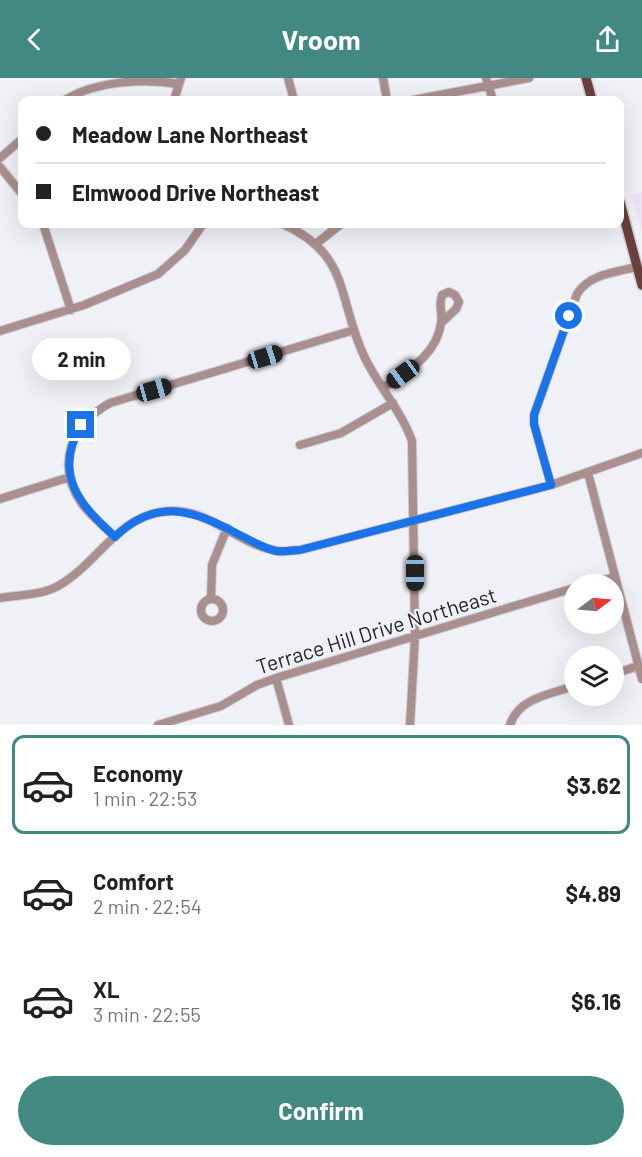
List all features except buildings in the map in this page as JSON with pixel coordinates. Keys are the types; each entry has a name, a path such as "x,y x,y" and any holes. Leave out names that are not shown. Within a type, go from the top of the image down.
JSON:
{"main road":[{"path":"586,78 591,96"},
{"path":"624,217 642,285"}],"street":[{"path":"288,78 293,96"},
{"path":"383,78 386,96"},
{"path":"486,78 492,96"},
{"path":"436,96 529,78"},
{"path":"74,96 109,84 154,79 180,81 175,96"},
{"path":"0,158 18,142"},
{"path":"0,167 18,190"},
{"path":"44,228 71,310"},
{"path":"0,331 71,310 158,274 185,250 200,228"},
{"path":"290,228 316,243 338,275 364,357 393,403 412,441 415,636 410,725"},
{"path":"316,243 336,228"},
{"path":"551,485 534,424 534,415 577,294 582,285 592,279 637,267"},
{"path":"383,388 430,353 442,322"},
{"path":"115,537 83,506 70,477 72,441 81,425 93,413 110,404 354,330"},
{"path":"300,445 341,433 393,403"},
{"path":"0,598 56,588 136,520 171,511 200,515 277,551 300,550 551,485 642,453"},
{"path":"588,473 613,574"},
{"path":"0,499 70,477"},
{"path":"211,599 212,566 227,528"},
{"name":"Terrace Hill Drive Northeast","path":"158,725 221,706 257,685 276,678 564,591"},
{"path":"624,614 642,679"},
{"path":"624,671 638,666"},
{"path":"276,678 289,725"},
{"path":"510,725 516,711 523,705 564,690"}],"shaded area":[{"path":"642,192 642,233 632,195"}],"route":[{"path":"81,425 72,441 69,458 70,477 83,506 115,537 126,526 147,515 181,510 200,515 259,545 277,551 300,550 551,485 534,424 534,415 569,316"}]}
